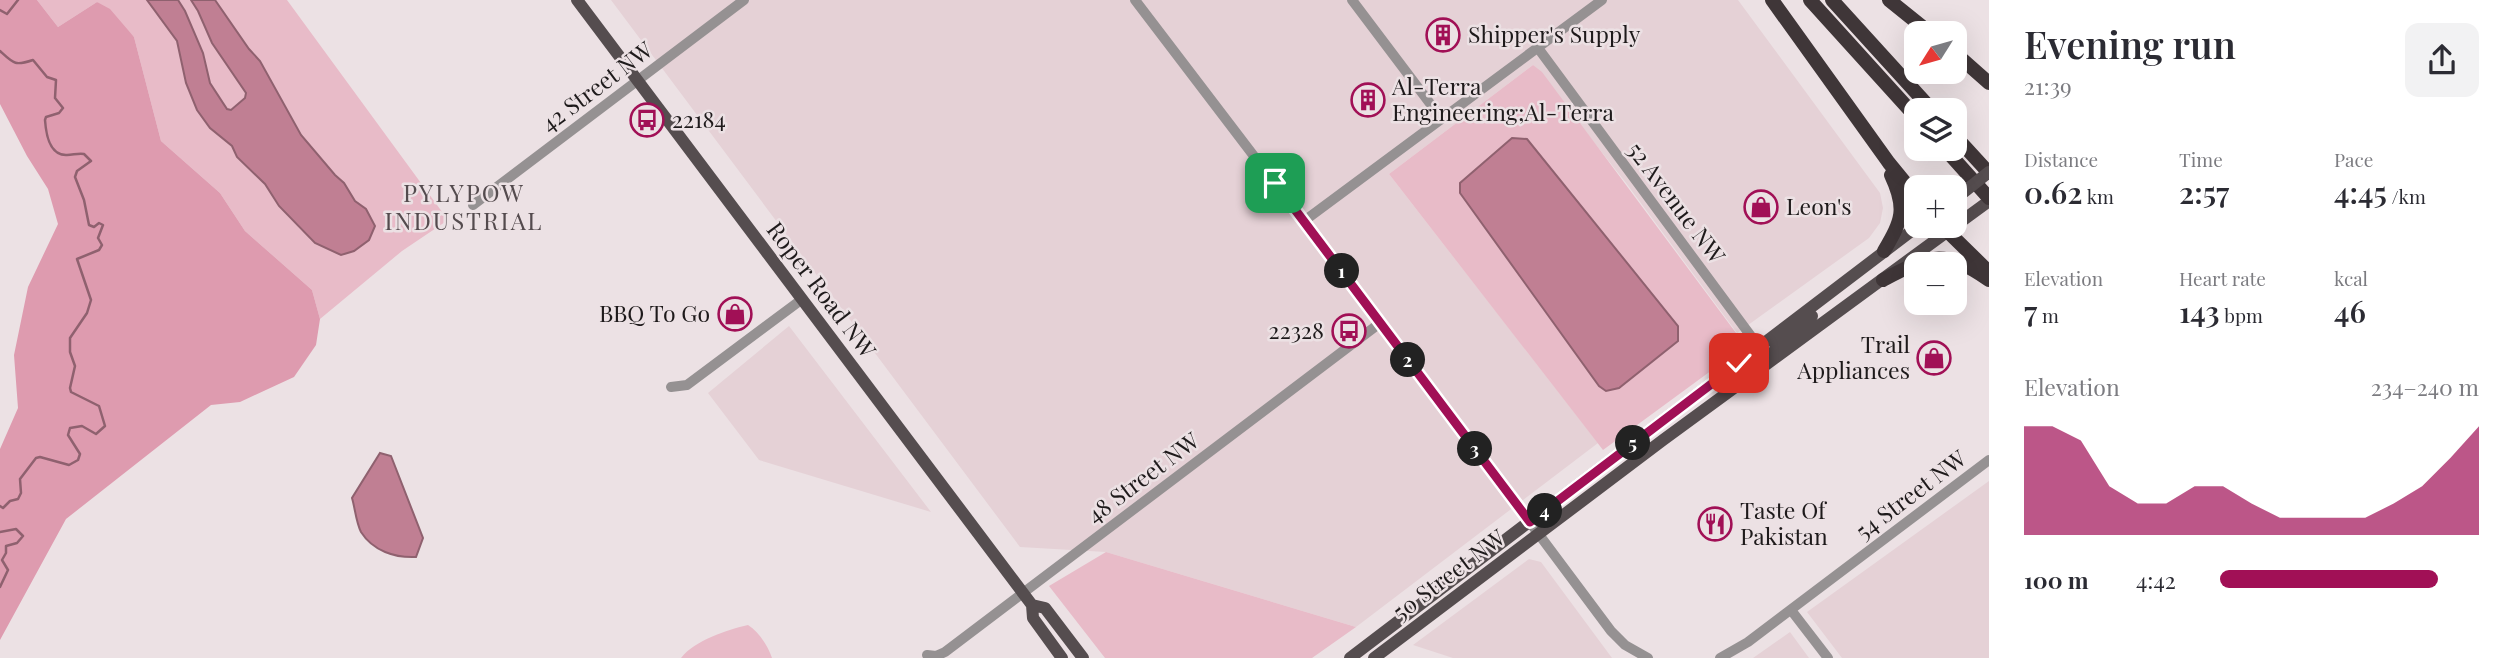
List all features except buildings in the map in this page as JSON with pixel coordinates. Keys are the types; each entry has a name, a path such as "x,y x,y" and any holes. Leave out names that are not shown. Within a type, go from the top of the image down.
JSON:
{"highway":[{"path":"1772,0 1904,181"},
{"path":"1810,0 1904,104"},
{"path":"1832,0 1920,98"},
{"path":"1889,0 1915,21"},
{"path":"1967,61 1989,75"},
{"path":"1967,64 1989,83"},
{"path":"1967,149 1989,173"},
{"path":"1881,151 1900,195 1902,207 1900,220 1884,251"},
{"path":"1956,161 1989,199"},
{"path":"1955,238 1989,272"},
{"path":"1883,280 1913,264 1935,258 1958,261 1989,279"}],"main road":[{"name":"Roper Road NW","path":"577,0 1032,605 1033,618 1062,658"},
{"path":"1967,190 1989,173"},
{"name":"50 Street NW","path":"1967,217 1989,199"},
{"name":"50 Street NW","path":"1350,658 1904,236"},
{"name":"50 Street NW","path":"1374,658 1663,440 1883,280 1933,238"},
{"path":"1771,361 1771,355 1777,346 1832,300 1852,276"},
{"path":"1663,440 1699,405 1754,362 1759,356 1759,347"},
{"name":"Roper Road NW","path":"1032,605 1045,608 1083,658"}],"street":[{"name":"42 Street NW","path":"474,205 744,0"},
{"path":"1135,0 1611,631 1625,645 1648,658"},
{"path":"1352,0 1441,118"},
{"path":"1304,221 1602,0"},
{"name":"52 Avenue NW","path":"1538,48 1759,347"},
{"path":"671,387 687,385 801,300"},
{"name":"48 Street NW","path":"927,655 936,656 945,652 1380,323"},
{"name":"54 Street NW","path":"1720,658 1791,610 1989,460"},
{"path":"1791,610 1828,658"}],"shaded area":[{"path":"0,0 37,0 58,27 97,2 110,9 134,37 161,141 220,193 245,231 312,290 320,319 316,345 294,377 240,402 211,405 66,519 0,640 0,449 18,408 14,355 28,287 58,224 48,189 0,104"},
{"path":"37,0 287,0 448,220 402,251 320,319 312,290 245,231 220,193 161,141 134,37 97,2 58,27"},
{"path":"147,0 178,0 203,53 210,83 227,109 231,110 245,98 246,93 212,43 191,0 215,0 260,61 301,135 344,183 355,201 366,209 375,226 369,240 354,251 341,255 315,243 279,206 265,184 237,157 232,146 210,128 197,110 186,83 177,41"},
{"path":"611,0 1738,0 1880,193 1883,208 1880,223 1869,238 1737,333 1626,183 1533,65 1389,174 1598,443 1356,627 1106,552 1020,547"},
{"path":"1533,65 1542,72 1742,341 1738,351 1603,450 1389,174"},
{"path":"1512,138 1527,139 1678,326 1678,341 1619,388 1606,391 1599,386 1460,193 1460,183"},
{"path":"789,326 931,512 759,460 708,393"},
{"path":"380,453 391,456 423,538 416,557 393,555 378,549 366,539 359,528 352,498"},
{"path":"1989,481 1989,658 1842,658 1807,612"},
{"path":"1106,552 1356,627 1312,658 1105,658 1049,586"},
{"path":"1529,559 1541,562 1612,658 1453,658 1413,645"},
{"path":"748,625 763,640 772,658 681,658 703,641"},
{"path":"1790,632 1809,658 1753,658"}],"waterway":[{"path":"0,10 7,14 18,0"},
{"path":"0,51 15,63 33,60 47,77 56,80 55,98 63,108 45,120 52,148 61,154 84,154 91,161 77,171 75,177 84,200 89,225 103,225 98,238 102,245 99,250 77,259 91,300 87,313 70,338 70,352 75,366 70,388 71,392 99,406 105,426 96,434 82,426 70,428 68,435 80,454 78,460 69,465 36,458 20,479 21,493 18,499 10,501 3,508 0,506"},
{"path":"0,532 16,529 23,536 17,543 6,546 2,560 8,570 0,587"}],"place":[{"name":"Shipper's Supply","path":"1443,35"},
{"name":"Al-Terra Engineering;Al-Terra","path":"1368,100"},
{"name":"22184","path":"647,120"},
{"name":"Leon's","path":"1761,207"},
{"name":"BBQ To Go","path":"735,314"},
{"name":"22328","path":"1349,331"},
{"name":"Trail Appliances","path":"1934,358"},
{"name":"Taste Of Pakistan","path":"1715,524"}],"district":[{"name":"PYLYPOW INDUSTRIAL","path":"464,208"}],"route":[{"path":"1275,183 1530,522 1739,363"}]}
